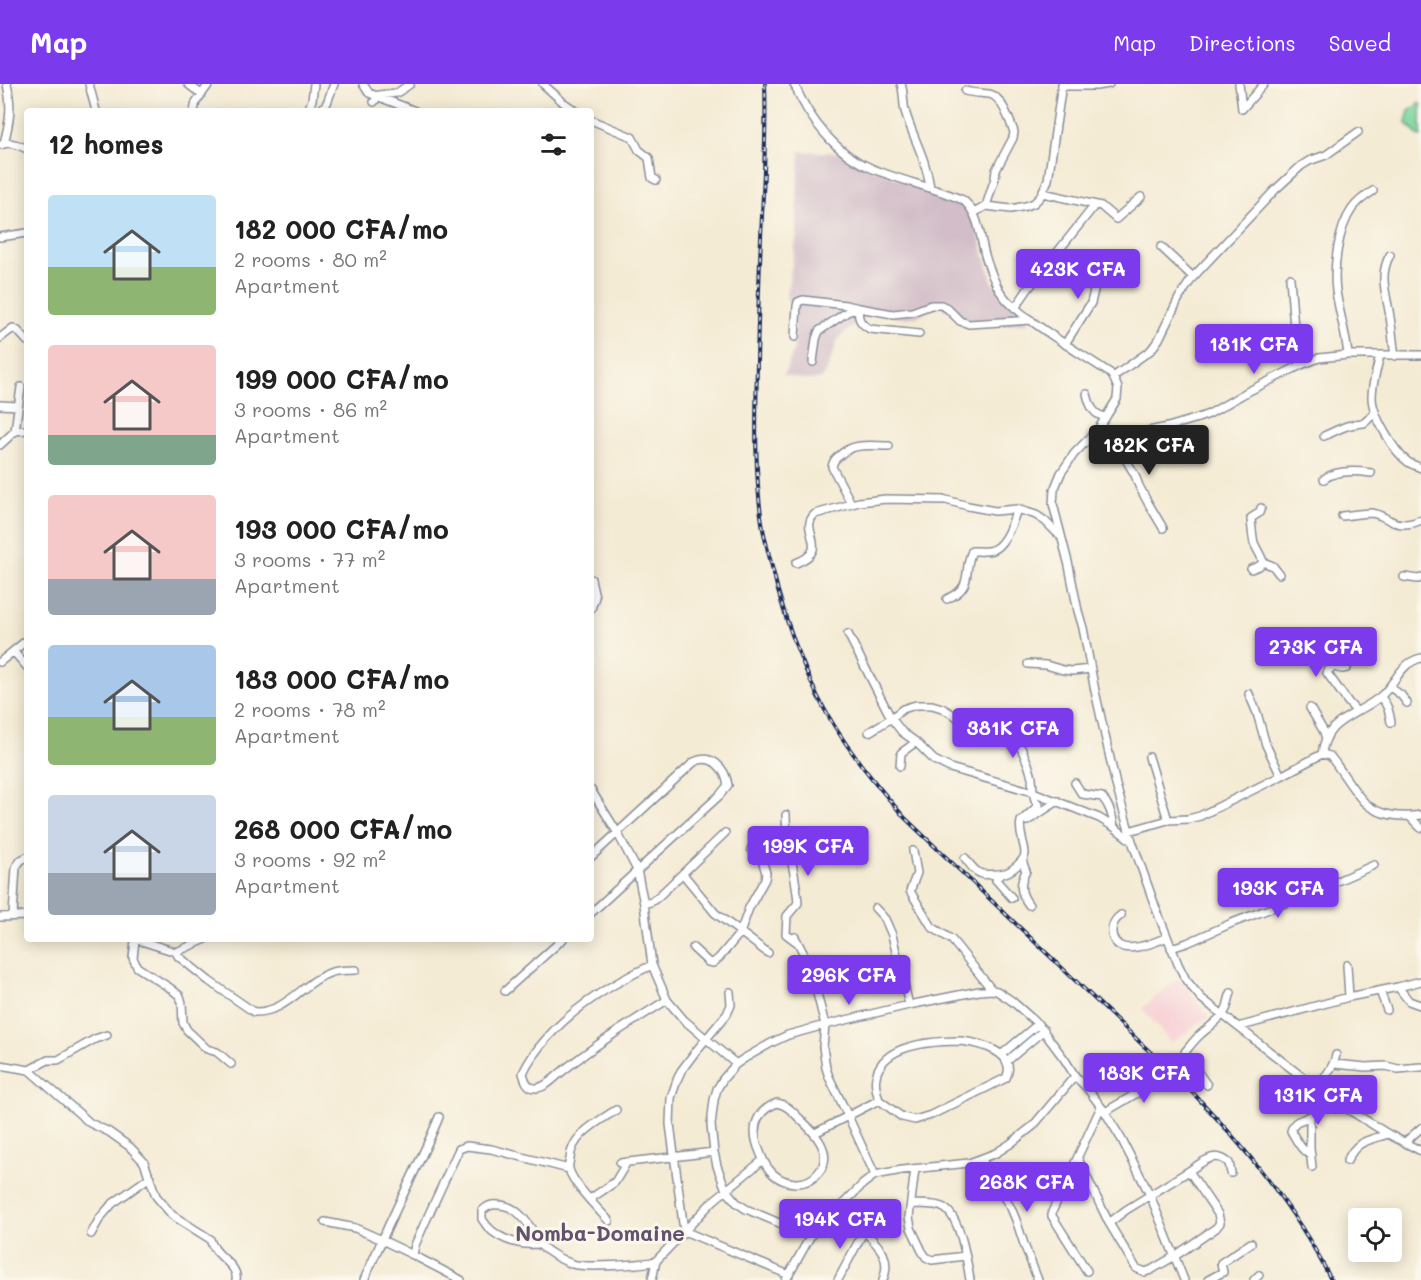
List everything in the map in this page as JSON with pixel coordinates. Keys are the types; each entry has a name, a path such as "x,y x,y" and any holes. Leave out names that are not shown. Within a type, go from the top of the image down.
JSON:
{"street":[{"path":"7,84 11,112 2,144 24,148"},
{"path":"89,84 95,108"},
{"path":"188,84 201,94"},
{"path":"195,108 196,102 209,84"},
{"path":"309,108 314,84"},
{"path":"323,108 327,103 334,84"},
{"path":"363,84 376,102 402,108"},
{"path":"376,102 397,93 410,84"},
{"path":"543,84 572,108"},
{"path":"794,84 819,128 837,147 869,168 930,187 968,204 974,213 994,279 1005,299 1031,320 1113,377 1118,393 1112,408 1099,428 1061,473 1054,490 1053,504 1083,628 1116,785 1132,842 1171,948 1178,964 1201,998 1328,1097 1388,1134 1421,1151"},
{"path":"901,84 905,111 924,159 930,187"},
{"path":"974,213 986,206 1011,209 1034,203 1043,193 1048,180 1062,85 1109,84"},
{"path":"1239,84 1242,109 1264,84"},
{"path":"965,91 990,93 997,98 1014,132 996,170 986,206"},
{"path":"594,121 632,137 639,150 649,158 652,178 656,180"},
{"path":"1113,377 1151,350 1193,277 1275,190 1301,166 1326,155 1358,132"},
{"path":"1348,355 1336,290 1339,244 1352,209 1372,191"},
{"path":"1043,193 1101,206 1116,219 1141,197"},
{"path":"1015,308 1095,205"},
{"path":"0,237 24,233"},
{"path":"1161,247 1193,277"},
{"path":"1390,255 1385,264 1383,276 1395,356"},
{"path":"1065,344 1091,303 1100,258"},
{"path":"1290,278 1294,328 1301,364"},
{"path":"795,337 797,306 798,302 803,300 846,304 893,314 912,312 931,305 941,305 960,321 969,324 1031,320"},
{"path":"859,308 859,321 865,327 919,334"},
{"path":"813,362 819,331 847,312 859,308"},
{"path":"0,338 11,329 15,329 24,338"},
{"path":"1091,436 1125,436 1209,414 1301,364 1319,358 1348,355 1421,355"},
{"path":"1380,355 1372,396 1375,413 1397,450 1408,463 1421,468"},
{"path":"0,446 15,431 21,387"},
{"path":"1087,394 1090,407 1095,413 1106,417"},
{"path":"0,405 18,406"},
{"path":"1324,436 1348,425 1364,423 1375,413"},
{"path":"15,431 24,430"},
{"path":"1112,436 1164,528"},
{"path":"851,504 832,467 834,460 849,448 860,445 889,446"},
{"path":"1324,479 1337,473 1371,473"},
{"path":"796,563 808,558 811,553 814,541 809,524 810,518 818,512 859,501 946,500 995,511 1017,510 1036,515 1062,538"},
{"path":"1261,508 1259,513 1251,518 1253,542 1263,562 1273,566 1279,574"},
{"path":"947,599 963,588 972,551 988,551 997,547 1011,526 1017,510"},
{"path":"1342,516 1371,513 1404,525 1421,520"},
{"path":"1251,569 1263,562"},
{"path":"1404,577 1421,578"},
{"path":"848,634 891,718 902,732 934,760 946,766 1058,801 1099,818 1132,842"},
{"path":"1352,642 1352,653 1347,668 1332,667 1327,673 1356,711"},
{"path":"0,662 24,643"},
{"path":"14,652 24,664"},
{"path":"1322,754 1323,743 1333,728 1380,697 1407,664 1421,658"},
{"path":"1028,664 1046,665 1063,670 1091,669"},
{"path":"1390,687 1407,703"},
{"path":"1249,694 1266,745 1281,776"},
{"path":"1380,697 1387,705 1391,722"},
{"path":"869,732 909,707 932,705 942,708 969,724 1015,740 1028,764 1035,800 1039,805 1021,821 1020,830 1025,853 1022,861 996,878 1012,898"},
{"path":"1310,708 1326,739"},
{"path":"900,766 901,753 916,742"},
{"path":"1129,831 1168,820 1200,816 1322,754 1330,756 1365,804 1388,814 1410,817 1421,815"},
{"path":"1149,757 1168,820"},
{"path":"594,854 694,762 708,758 724,773 728,785 720,795 594,910"},
{"path":"1076,783 1082,794 1102,796 1111,813 1114,827"},
{"path":"594,795 637,870 645,904 652,965 667,1000 684,1020 736,1064"},
{"path":"1020,830 1029,819 1058,801"},
{"path":"786,815 786,832 798,903 787,916 786,934 796,940 809,964 825,1025 826,1068 875,1175"},
{"path":"1410,817 1421,828"},
{"path":"645,904 654,900 725,834"},
{"path":"693,948 708,962 713,963 740,933 765,876 760,853 752,849"},
{"path":"913,851 917,873 910,891 915,900 932,927 952,940 992,990"},
{"path":"13,916 16,867 24,858"},
{"path":"965,858 974,870 984,875 1004,873"},
{"path":"1022,861 1026,871 1021,889 1029,905"},
{"path":"1171,948 1374,866"},
{"path":"683,874 715,913 768,953"},
{"path":"875,908 885,919 892,934 909,1005"},
{"path":"1121,915 1112,924 1112,932 1115,942 1123,947 1132,948 1167,937"},
{"path":"0,917 24,916"},
{"path":"135,942 133,958 136,967 180,996 183,1023 187,1030 207,1050 217,1052 231,1064"},
{"path":"144,942 176,952 209,981 254,1012 275,1009 332,972 356,970"},
{"path":"176,952 199,942"},
{"path":"505,991 556,942"},
{"path":"652,965 601,991 564,1019 530,1060 523,1073 527,1084 536,1088 546,1084 593,1049 667,1000"},
{"path":"1347,965 1348,997"},
{"path":"1238,1027 1348,997 1421,981"},
{"path":"1398,987 1407,998 1420,1005"},
{"path":"810,1237 746,1209 737,1203 726,1190 717,1166 711,1125 714,1100 723,1079 736,1064 757,1050 788,1035 909,1005 992,990 1012,1001 1044,1030 1075,1076 1088,1088 1103,1110 1122,1140 1150,1195 1184,1280"},
{"path":"1380,991 1388,1010"},
{"path":"684,1231 670,1124 671,1098 681,1071 727,1014 731,1005 730,992"},
{"path":"1207,1085 1185,1052 1200,1034 1223,1015 1231,993"},
{"path":"1004,1059 1038,1024"},
{"path":"1004,1059 1044,1030"},
{"path":"29,1070 48,1060 58,1060 95,1039 107,1035"},
{"path":"961,1041 986,1046 995,1050 1004,1059 1009,1070 1006,1078 931,1115 915,1120 896,1114 879,1100 875,1082 878,1069 884,1060 901,1049 930,1042 961,1041"},
{"path":"1315,1087 1334,1064 1336,1056"},
{"path":"1334,1064 1386,1066 1398,1069 1421,1067"},
{"path":"0,1065 29,1070 90,1123 109,1132 130,1147 144,1162 156,1196 172,1215 210,1239 215,1251 236,1271 236,1280"},
{"path":"1087,1271 1052,1216 1052,1212 1103,1110 1149,1085 1159,1070"},
{"path":"684,1231 788,1278 810,1237 875,1175 969,1163 996,1153 1033,1126 1075,1076"},
{"path":"1311,1155 1305,1152 1291,1131 1294,1124 1310,1116 1328,1097"},
{"path":"815,1133 879,1100"},
{"path":"777,1103 784,1104 815,1133 825,1153 824,1162 821,1170 815,1176 798,1183 782,1180 768,1168 755,1139 754,1130 761,1113 777,1103"},
{"path":"609,1221 577,1184 569,1169 570,1154 578,1139 590,1127 616,1110"},
{"path":"1310,1116 1312,1167"},
{"path":"364,1280 439,1117"},
{"path":"1404,1143 1421,1128"},
{"path":"1347,1161 1356,1146 1388,1134"},
{"path":"413,1255 423,1227 461,1147 490,1149 569,1169"},
{"path":"590,1199 615,1182 623,1163 714,1152"},
{"path":"1109,1223 1205,1160 1215,1157 1223,1159 1229,1163 1232,1173"},
{"path":"982,1159 1011,1208 1038,1280"},
{"path":"1078,1159 1109,1223 1136,1268 1145,1272 1175,1256 1220,1223 1218,1214 1189,1171"},
{"path":"652,1280 656,1261 726,1190 763,1160"},
{"path":"915,1169 909,1216 912,1228 926,1257 937,1260 965,1256"},
{"path":"91,1234 100,1218 112,1204 150,1177"},
{"path":"538,1244 524,1219 514,1210 496,1204 482,1211 482,1219 493,1233 524,1244 538,1244 568,1262 580,1266 645,1264 656,1261"},
{"path":"911,1204 939,1206 949,1212 957,1226 970,1280"},
{"path":"840,1206 877,1244 885,1258 887,1268 883,1280"},
{"path":"325,1222 355,1228 461,1280"},
{"path":"838,1280 864,1231"},
{"path":"1208,1280 1223,1272 1221,1263 1251,1243"}],"shaded area":[{"path":"800,151 844,153 869,168 965,203 971,210 993,284 1030,323 976,325 958,318 936,303 917,317 898,318 876,310 838,339 821,379 806,380 784,375 794,350 795,305 786,299 797,235"},
{"path":"1179,978 1209,1017 1171,1043 1142,1008"}],"green space":[{"path":"1421,103 1421,137 1406,122 1409,111"}],"railway":[{"path":"765,84 757,382 758,487 763,529 778,591 795,644 818,697 847,745 905,818 1192,1092 1232,1135 1303,1229 1331,1280"}],"district":[{"name":"Nomba-Domaine","path":"600,1234"}]}
